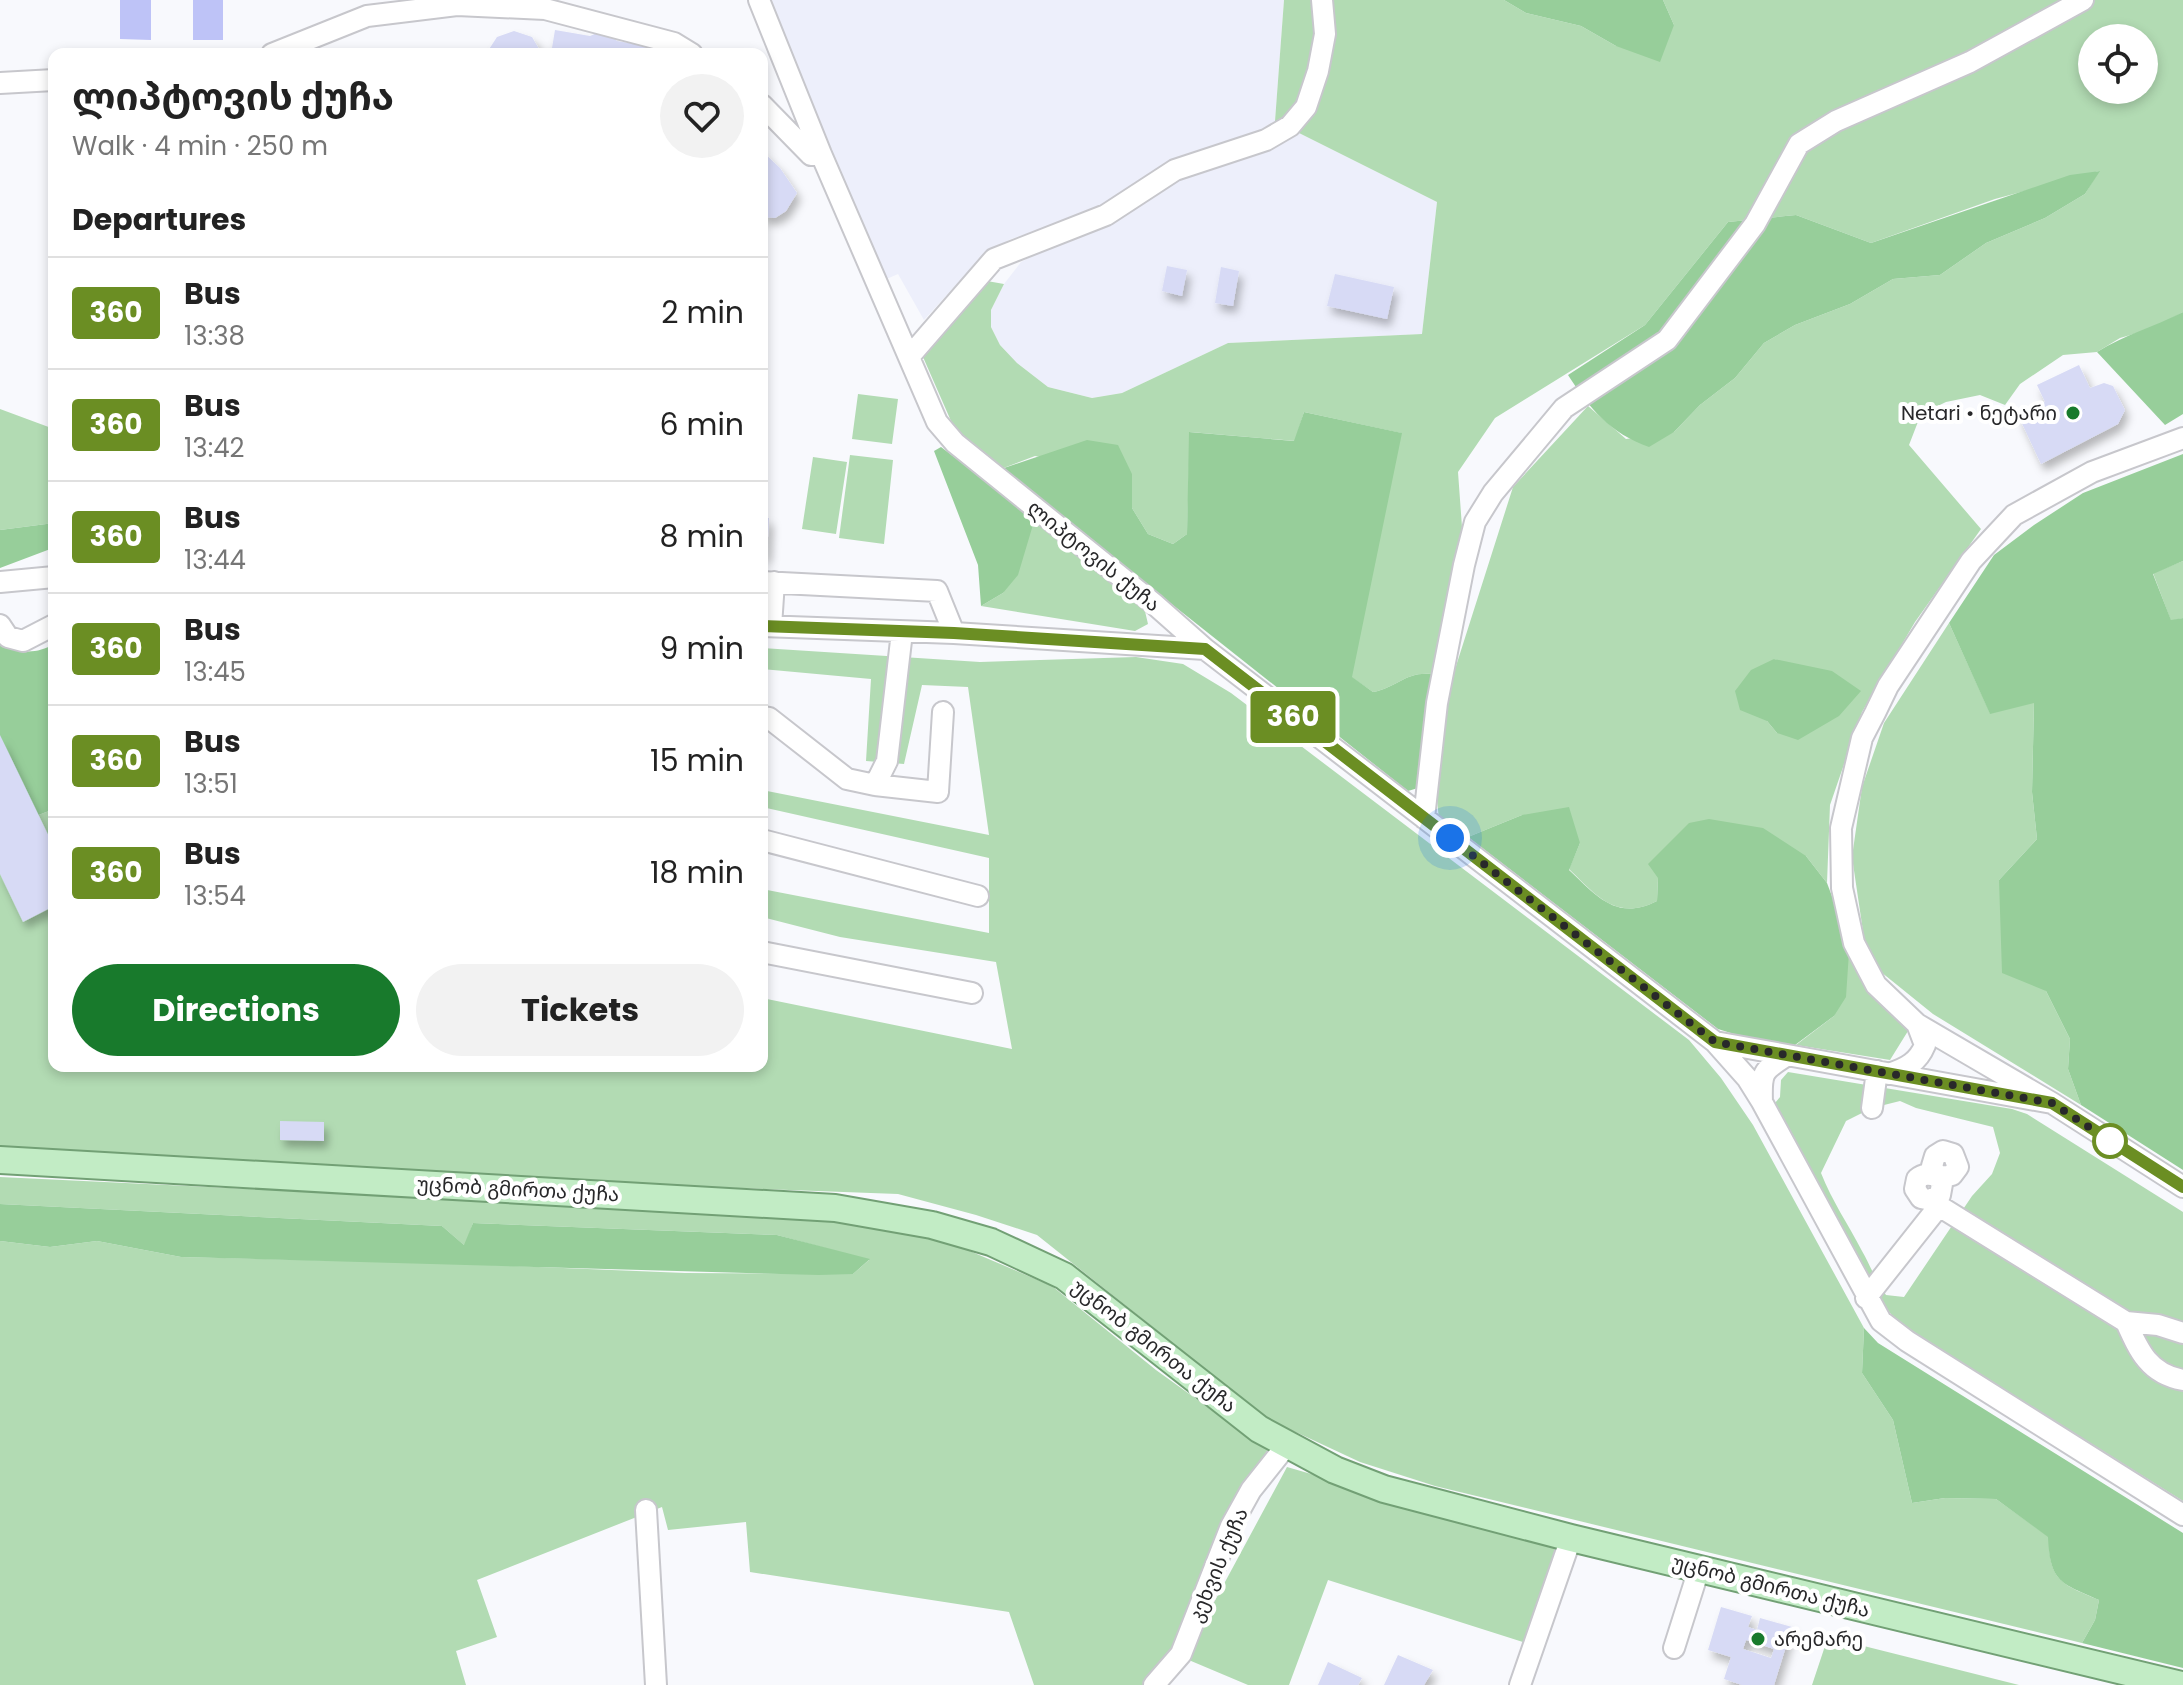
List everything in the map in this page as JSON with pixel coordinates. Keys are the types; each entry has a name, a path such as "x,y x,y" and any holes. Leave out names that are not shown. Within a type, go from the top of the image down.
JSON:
{"main road":[{"name":"უცნობ გმირთა ქუჩა","path":"0,1160 835,1208 932,1225 991,1242 1064,1276 1259,1429 1335,1470 1384,1489 1571,1538 2181,1685"}],"street":[{"name":"ლიპტოვის ქუჩა","path":"759,0 821,154 937,422 955,443 1153,603 1205,649 1715,1042 2052,1103 2183,1187"},
{"path":"909,357 994,259 1106,215 1175,170 1266,140 1290,126 1306,107 1318,71 1325,34 1322,0"},
{"path":"1424,818 1437,703 1464,565 1475,522 1493,493 1564,408 1667,340 1755,224 1799,144 1836,121 1970,62 2083,0"},
{"path":"287,48 367,16 457,5 545,9 674,43 682,48"},
{"path":"0,83 48,80"},
{"path":"768,111 811,155 821,154"},
{"path":"2052,1103 1917,1024 1876,985 1854,943 1840,880 1841,828 1862,738 1888,686 1971,561 2014,515 2092,472 2183,438"},
{"path":"2,588 48,578"},
{"path":"768,582 937,591 954,633"},
{"path":"1137,645 1163,628 1163,618 1153,603"},
{"path":"0,625 8,637 23,641 48,628"},
{"path":"768,626 954,633 1205,649"},
{"path":"875,785 887,761 902,632"},
{"path":"768,718 847,779 938,792 943,712"},
{"path":"768,842 978,896"},
{"path":"768,953 972,993"},
{"path":"1872,1108 1883,1072 1906,1068 1920,1057 1925,1045 1917,1024"},
{"path":"1715,1042 1747,1078 1762,1102 1881,1321 1907,1341 2183,1515"},
{"path":"1762,1102 1761,1076 1765,1069 1786,1056"},
{"path":"1936,1175 1921,1175 1915,1189 1926,1201 1937,1202 2126,1322 2158,1325 2183,1333"},
{"path":"1866,1298 1937,1202"},
{"path":"2126,1322 2141,1354 2165,1377 2183,1380"},
{"name":"კეხვის ქუჩა","path":"1154,1685 1181,1654 1231,1526 1251,1490 1286,1446"},
{"path":"646,1510 656,1685"},
{"path":"1520,1685 1571,1538"},
{"path":"1674,1648 1699,1569"}],"shaded area":[{"path":"747,0 1284,0 1275,121 1437,202 1422,334 1228,343 1122,393 1092,398 1048,387 1017,363 1000,345 991,327 991,310 1004,284 1021,262 1052,246 1044,228 1011,239 985,253 924,320 898,274 882,281 799,78 782,85"}],"green space":[{"path":"1284,0 1504,0 1526,13 1581,26 1616,46 1674,25 1663,0 2183,0 2183,312 2151,329 2120,338 2097,352 2063,355 2020,384 2005,405 1980,395 1946,402 1921,414 1909,445 1981,529 1915,622 1862,712 1830,805 1827,883 1806,856 1658,878 1657,901 1630,909 1608,903 1569,869 1580,843 1522,815 1468,837 1439,819 1437,800 1450,685 1513,487 1588,406 1626,439 1674,432 1700,405 1735,378 1764,343 1795,325 1850,304 1893,279 1940,275 1986,243 2045,218 2085,194 2099,171 1995,199 1871,243 1796,215 1728,222 1645,325 1495,418 1458,472 1462,527 1432,674 1408,677 1373,692 1351,677 1401,433 1304,412 1295,441 1190,432 1187,534 1173,544 1148,534 1132,508 1132,474 1035,456 1001,469 958,437 923,357 987,281 1004,284 991,310 991,327 1000,345 1048,387 1092,398 1122,393 1228,343 1422,334 1437,202 1275,121","holes":["1774,659 1796,666 1777,733 1767,721"]},
{"path":"1504,0 1663,0 1674,25 1660,62 1616,46 1581,26 1526,13"},
{"path":"2100,171 2085,194 2045,218 1986,243 1940,275 1893,279 1850,304 1795,325 1764,343 1735,378 1700,405 1674,432 1649,447 1612,427 1584,399 1568,375 1645,325 1728,222 1796,215 1871,243 2070,175"},
{"path":"2183,312 2183,414 2165,425 2097,352"},
{"path":"858,394 898,399 892,444 852,439"},
{"path":"0,409 48,427 48,524 0,530"},
{"path":"1304,412 1402,433 1352,677 1373,692 1408,677 1432,674 1422,779 1418,788 1408,791 1001,469 1087,440 1118,445 1132,474 1132,508 1148,534 1173,544 1187,534 1189,432 1294,441"},
{"path":"941,447 1035,518 1018,575 1003,593 981,606 978,565 934,451"},
{"path":"2183,454 2183,561 2153,574 2171,620 2183,618 2183,1170 2081,1105 2068,1069 2070,1039 2046,991 2002,973 1999,880 2037,839 2032,792 2034,703 1990,714 1949,623 1994,555 2034,525 2083,493"},
{"path":"850,455 893,460 884,544 839,538"},
{"path":"813,457 847,462 836,534 802,529"},
{"path":"1035,518 1144,607 1148,624 1135,631 981,606 1003,593"},
{"path":"48,524 48,550 0,568 0,530"},
{"path":"2183,561 2183,618 2171,621 2153,573"},
{"path":"1949,623 1990,713 2034,702 2032,792 2037,839 1999,880 2070,1039 2068,1069 2081,1105 1933,1014 1881,972 1864,938 1852,857 1862,787 1884,723"},
{"path":"0,643 27,651 48,647 48,811 0,830"},
{"path":"768,648 980,662 1136,657 1183,664 1231,693 1689,1040 1721,1078 1753,1125 1864,1328 1862,1373 1893,1420 1912,1503 1945,1498 1996,1499 2049,1537 2052,1564 2060,1579 2099,1600 2095,1620 2082,1643 1435,1486 1360,1462 1268,1419 1037,1235 898,1194 682,1186 0,1146 0,830 48,811 48,1072 768,1072 768,999 1012,1049 996,962 840,937 768,919 768,890 989,933 989,858 768,808 768,791 989,835 968,687 922,685 904,764 866,761 871,679 768,670"},
{"path":"1774,659 1832,671 1861,691 1839,716 1798,740 1777,733 1767,721 1740,710 1735,691 1751,670"},
{"path":"1569,807 1580,843 1569,870 1598,896 1618,907 1643,907 1657,901 1658,878 1648,864 1689,823 1709,819 1763,828 1806,856 1827,883 1849,952 1846,997 1834,1016 1795,1045 1753,1040 1718,1029 1468,837 1522,815"},
{"path":"1849,952 1868,990 1908,1031 1890,1060 1796,1045 1834,1016"},
{"path":"1788,1072 2012,1109 2027,1114 2183,1212 2183,1501 1894,1318 1880,1300 1775,1103 1780,1097 1781,1080","holes":["1900,1101 1916,1108 1993,1127 2000,1153 1992,1174 1972,1196 1904,1297 1886,1295 1821,1173 1846,1121 1872,1108"]},
{"path":"0,1177 780,1214 906,1232 958,1246 1052,1286 1156,1370 1270,1452 1175,1650 1144,1685 1034,1685 1009,1612 750,1572 746,1522 668,1530 662,1507 477,1580 497,1637 456,1651 466,1685 0,1685 0,1241 50,1247 97,1241 181,1257 685,1273 853,1274 869,1260 777,1235 473,1223 465,1246 442,1226 0,1204"},
{"path":"0,1204 442,1226 464,1245 473,1223 777,1235 870,1259 853,1274 819,1275 181,1257 97,1241 50,1247 0,1241"},
{"path":"1864,1328 1878,1343 2183,1533 2183,1668 2082,1643 2095,1620 2099,1600 2060,1579 2051,1564 2048,1537 1996,1499 1945,1498 1912,1503 1893,1420 1862,1373"},
{"path":"1287,1467 1556,1545 1529,1644 1328,1580 1289,1685 1248,1685 1184,1658"},
{"path":"1828,1637 2019,1685 1812,1685"}],"water":[{"path":"120,0 151,0 151,40 120,39"},
{"path":"193,0 223,0 223,40 193,40"}],"building":[{"path":"555,30 590,36 604,30 617,41 653,47 653,48 552,48"},
{"path":"514,31 532,37 538,48 490,48 497,37"},
{"path":"768,157 797,193 786,211 775,218 768,217"},
{"path":"1167,266 1187,270 1182,296 1162,291"},
{"path":"1221,267 1239,271 1233,306 1215,303"},
{"path":"1335,274 1394,287 1387,319 1327,306"},
{"name":"Netari • ნეტარი","path":"2079,365 2090,388 2104,383 2113,386 2125,410 2118,424 2041,464 2018,415 2045,402 2037,385"},
{"path":"0,735 48,835 48,909 23,922 0,874"},
{"path":"280,1121 324,1122 324,1141 280,1140"},
{"path":"1721,1607 1752,1616 1748,1627 1757,1630 1760,1618 1792,1627 1774,1685 1742,1685 1724,1679 1731,1657 1708,1650","holes":["1746,1640 1774,1649 1771,1658 1743,1649"]},
{"path":"1398,1655 1433,1670 1424,1685 1384,1685"},
{"path":"1328,1662 1362,1678 1358,1685 1318,1685"}],"bus line":[{"name":"360","path":"768,626 954,633 1205,649 1715,1042 2052,1103 2183,1187"}],"place":[{"name":"Netari • ნეტარი","path":"2073,413"},
{"name":"არემარე","path":"1758,1639"}],"route":[{"path":"1450,838 1715,1042 2052,1103 2110,1141"}]}
